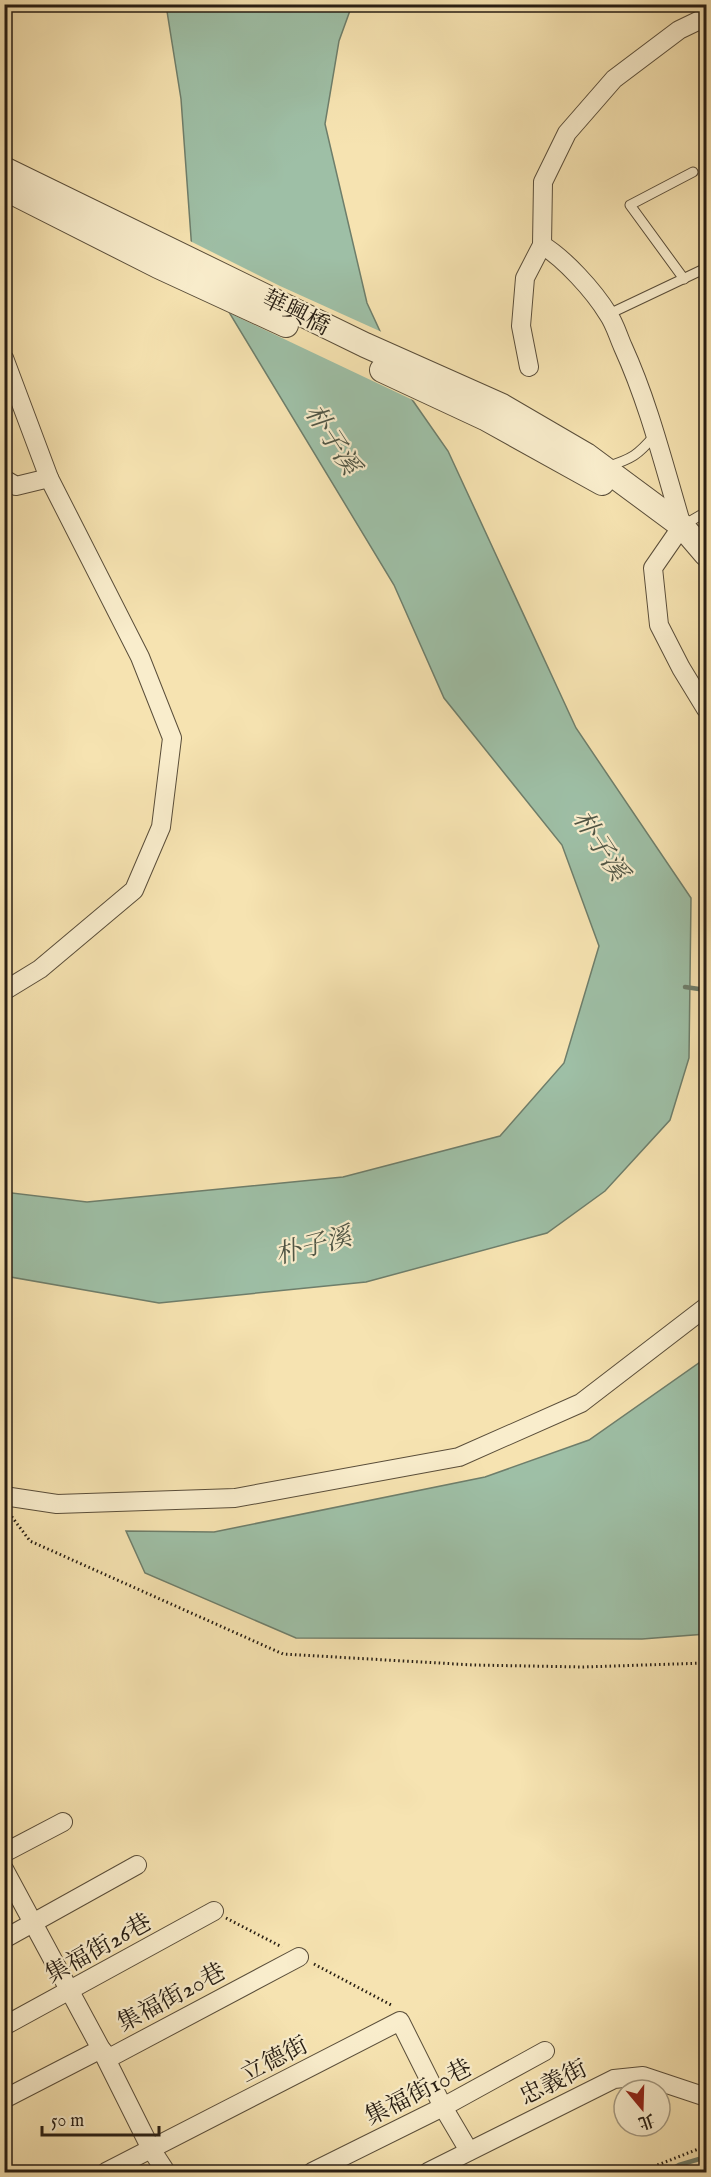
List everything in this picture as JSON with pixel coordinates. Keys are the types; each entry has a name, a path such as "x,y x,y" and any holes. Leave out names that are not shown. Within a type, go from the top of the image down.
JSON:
{"street":[{"path":"529,367 520,326 525,278 542,244 543,182 567,133 614,79 679,30 706,17"},
{"name":"華興橋","path":"4,169 355,340 502,406 590,465"},
{"name":"華興橋","path":"4,188 158,266 590,465"},
{"path":"542,244 569,265 609,314 632,368 682,526"},
{"path":"4,358 50,478 140,657 172,738 161,827 134,890 40,969 4,991"},
{"path":"590,465 682,526 706,554"},
{"path":"4,479 16,486 50,478"},
{"path":"682,526 653,568 659,625 706,709"},
{"path":"4,1496 57,1504 236,1498 459,1457 581,1403 706,1307"},
{"path":"4,1853 63,1822"},
{"path":"4,1939 137,1865"},
{"path":"4,1869 101,2049 151,2149 166,2172"},
{"name":"集福街26巷","path":"4,2026 214,1911"},
{"name":"集福街20巷","path":"4,2099 101,2049 109,2058 299,1956"},
{"name":"立德街","path":"106,2172 400,2021 443,2107"},
{"name":"集福街10巷","path":"312,2172 443,2107 545,2051"},
{"name":"忠義街","path":"428,2172 614,2079 643,2076 706,2097"},
{"path":"443,2107 469,2151"}],"lane":[{"path":"684,279 630,205 693,172"},
{"path":"609,314 706,268"},
{"path":"590,465 626,461 639,453 655,435"},
{"path":"682,526 706,512"}],"path":[{"path":"4,1507 30,1541 283,1654 473,1665 583,1666 706,1663"},
{"path":"645,2172 706,2146"}],"water":[{"name":"朴子溪","path":"166,5 352,5 339,41 325,124 367,303 411,398 448,451 576,728 691,898 689,1058 670,1120 605,1191 547,1233 366,1282 159,1303 5,1276 4,1192 87,1202 343,1177 500,1136 564,1063 599,946 562,845 444,698 394,585 192,251 181,99"},
{"path":"706,1358 706,1634 642,1639 296,1638 145,1573 126,1531 214,1532 485,1477 589,1440"}],"pier":[{"path":"188,240 280,286 384,333 417,402 225,311 190,252"}],"waterway":[{"path":"685,987 706,990"},
{"path":"666,2172 679,2165 706,2157"}]}
